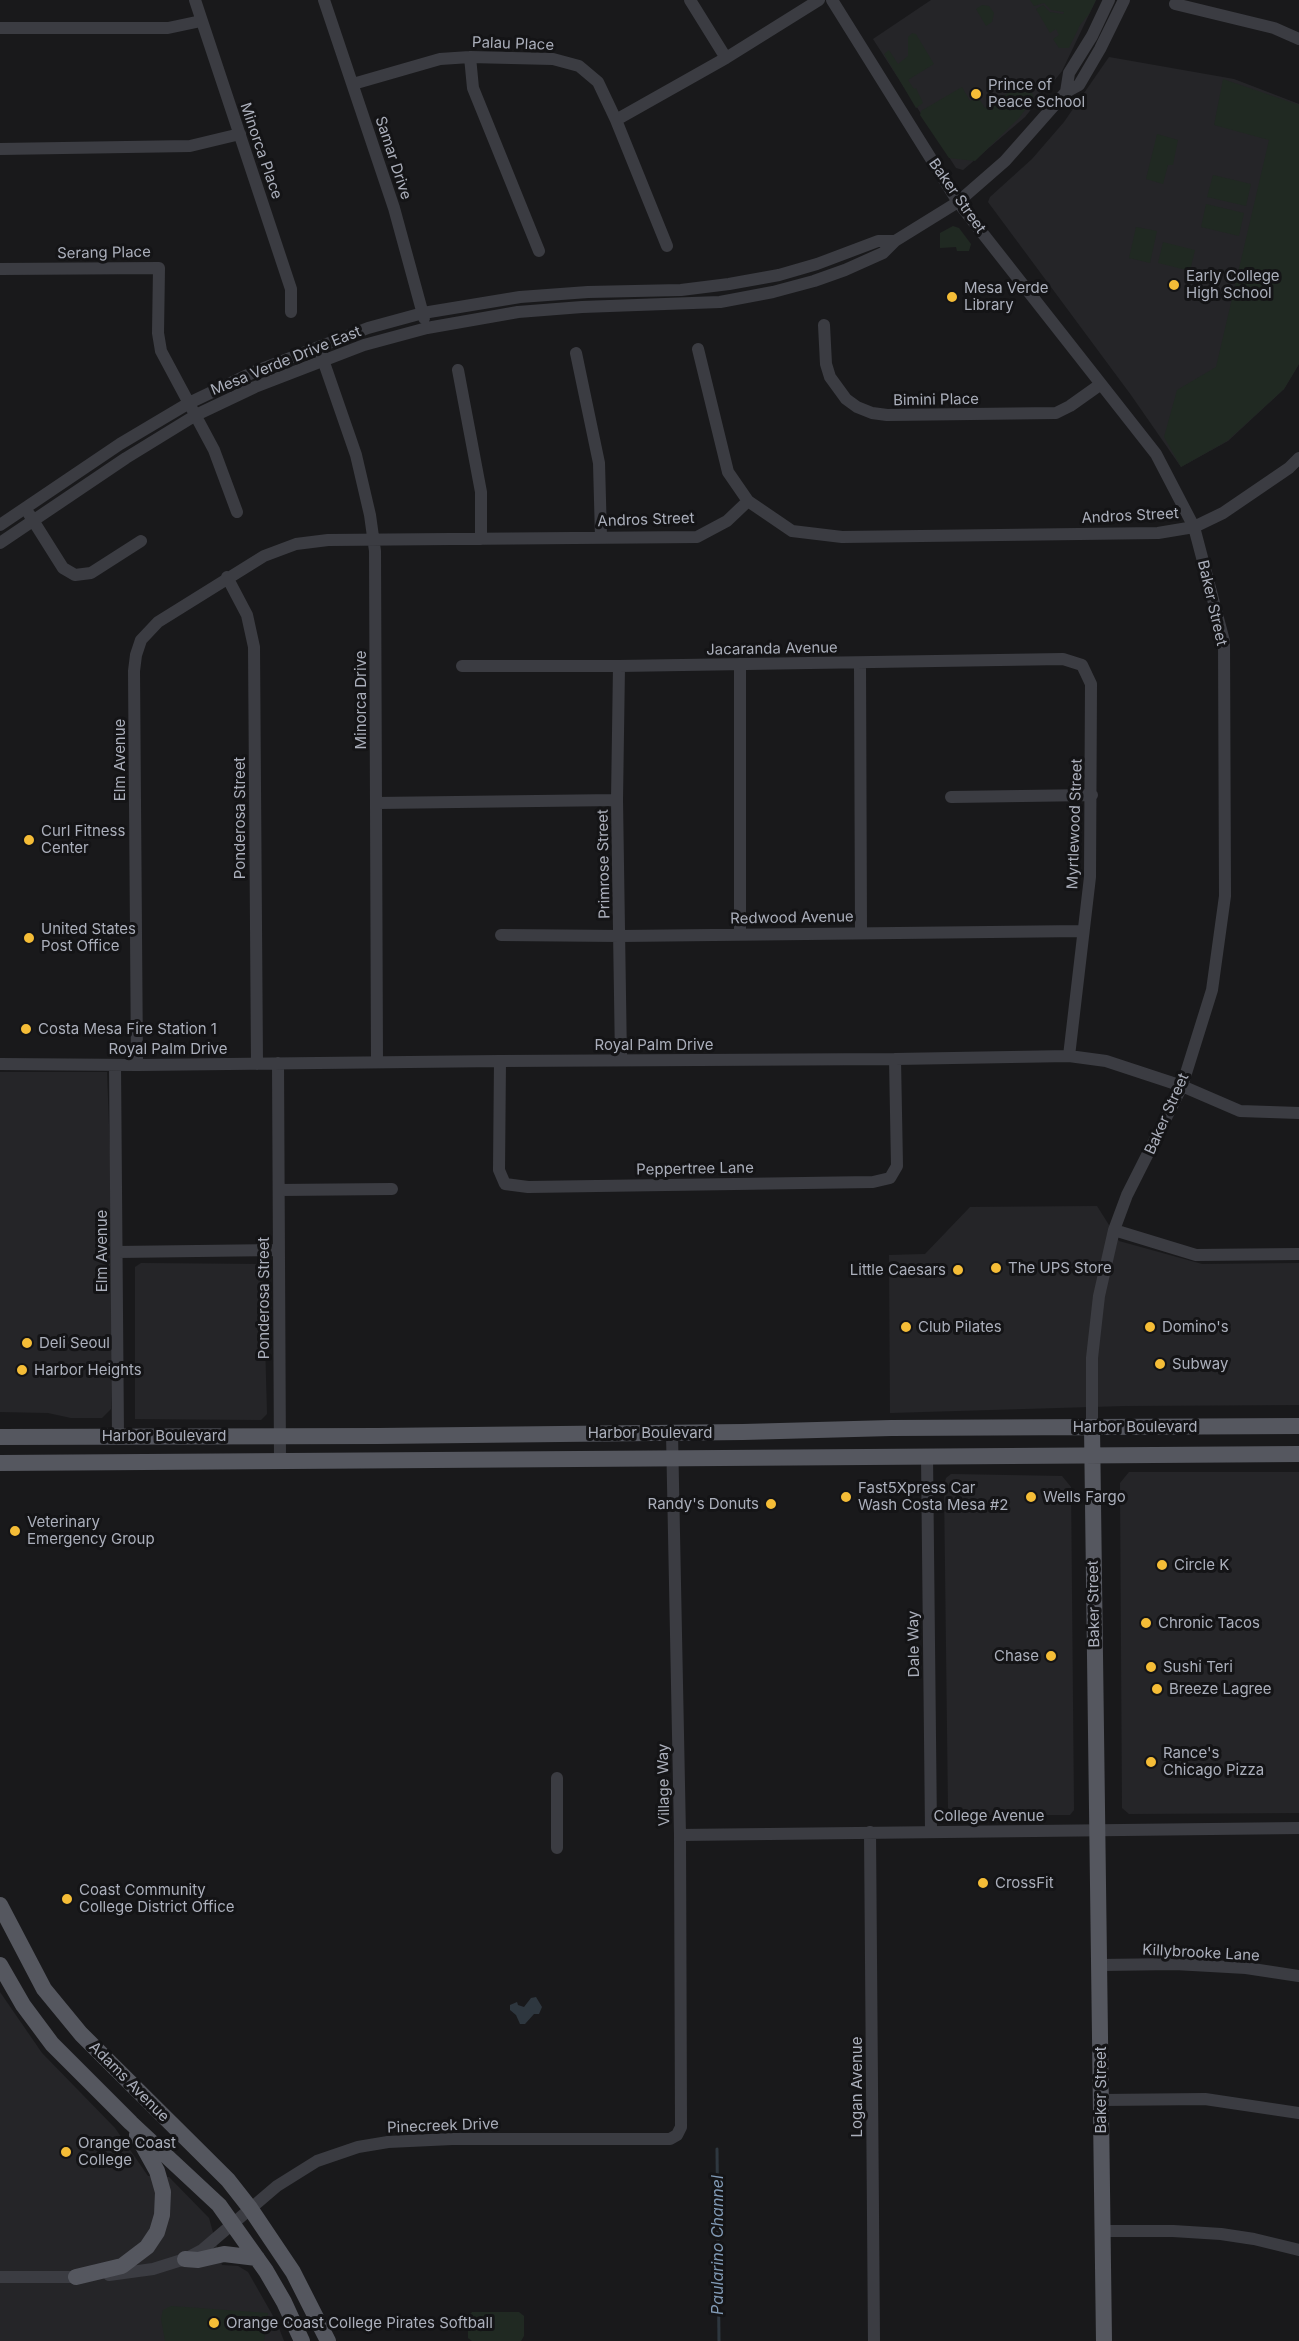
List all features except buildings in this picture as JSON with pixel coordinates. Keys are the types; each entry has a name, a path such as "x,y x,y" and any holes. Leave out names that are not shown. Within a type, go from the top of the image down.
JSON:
{"main road":[{"name":"Harbor Boulevard","path":"0,1437 1299,1426"},
{"name":"Baker Street","path":"1092,1427 1104,2341"},
{"name":"Harbor Boulevard","path":"0,1463 1299,1454"},
{"name":"Adams Avenue","path":"0,1905 44,1989 81,2034 228,2180 250,2208 293,2272 327,2341"},
{"name":"Adams Avenue","path":"0,1965 23,2005 52,2044 131,2123 211,2196 233,2224 284,2302 302,2341"},
{"path":"76,2277 122,2266 147,2247 157,2232 162,2215 163,2192 157,2171 131,2123"},
{"path":"185,2259 198,2260 224,2254 256,2258"}],"street":[{"name":"Minorca Place","path":"195,0 291,289 291,312"},
{"name":"Samar Drive","path":"324,0 394,208 427,328"},
{"path":"690,0 726,58"},
{"path":"616,120 726,58 819,0"},
{"name":"Baker Street","path":"832,0 958,202 1156,454 1194,528 1224,641 1225,896 1212,990 1182,1086 1127,1195 1114,1230 1099,1296 1092,1358 1092,1427"},
{"name":"Mesa Verde Drive East","path":"1066,92 1069,72 1092,36 1109,0"},
{"name":"Mesa Verde Drive East","path":"0,543 126,458 196,416 255,387 364,345 427,328 518,312 582,307 682,305 731,300 773,292 844,270 883,253 895,241 958,202 1005,161 1066,92 1079,84 1100,50 1124,0"},
{"path":"1175,4 1274,28 1299,39"},
{"path":"0,28 168,28 201,21"},
{"path":"470,57 473,88 539,251"},
{"name":"Palau Place","path":"353,84 440,59 470,57 553,59 579,66 598,82 616,120 667,246"},
{"path":"0,149 190,146 240,134"},
{"name":"Mesa Verde Drive East","path":"0,525 120,444 189,403 256,371 368,328 423,313 520,297 588,292 681,290 729,284 779,275 818,264 878,241 895,241"},
{"name":"Serang Place","path":"0,270 159,268 158,340 164,358 216,456 237,512"},
{"name":"Bimini Place","path":"824,325 826,364 830,377 846,399 857,407 886,416 1056,413 1101,384"},
{"name":"Minorca Drive","path":"319,346 356,455 374,539 377,1062"},
{"path":"698,349 728,472 748,501"},
{"path":"576,353 599,463 602,537"},
{"path":"458,370 481,492 481,539"},
{"name":"Andros Street","path":"134,671 138,648 151,628 264,556 285,547 317,541 697,537 727,521 748,501 792,531 842,537 1158,533 1194,528 1223,513 1289,468 1299,458"},
{"path":"25,508 63,568 75,575 91,573 141,541"},
{"name":"Ponderosa Street","path":"227,578 248,615 254,647 257,1064"},
{"name":"Jacaranda Avenue","path":"462,666 619,666 1063,659 1082,665"},
{"path":"860,663 861,932"},
{"path":"740,664 740,934"},
{"name":"Myrtlewood Street","path":"1069,1056 1090,877 1091,684 1082,665"},
{"name":"Primrose Street","path":"619,666 617,800 621,936 621,1060"},
{"name":"Elm Avenue","path":"134,671 137,1065"},
{"path":"951,797 1092,795"},
{"path":"377,803 617,800"},
{"name":"Redwood Avenue","path":"501,935 621,936 1083,931"},
{"name":"Royal Palm Drive","path":"0,1064 137,1065 1069,1056 1106,1061 1182,1086 1240,1111 1299,1113"},
{"name":"Peppertree Lane","path":"500,1061 499,1170 505,1184 528,1187 873,1182 890,1178 897,1166 895,1059"},
{"name":"Ponderosa Street","path":"278,1063 280,1461"},
{"name":"Elm Avenue","path":"115,1065 118,1436"},
{"path":"279,1190 392,1189"},
{"path":"1114,1230 1196,1255 1299,1254"},
{"path":"117,1252 278,1250"},
{"name":"Village Way","path":"672,1433 680,1835 681,2127 677,2135"},
{"name":"Dale Way","path":"927,1456 931,1831"},
{"path":"556,1848 557,1778"},
{"name":"College Avenue","path":"680,1835 1299,1828"},
{"name":"Logan Avenue","path":"870,1832 874,2341"},
{"name":"Killybrooke Lane","path":"1100,1965 1175,1964 1246,1968 1299,1976"},
{"path":"1102,2100 1205,2099 1299,2113"},
{"name":"Pinecreek Drive","path":"0,2277 115,2275 153,2269 185,2259 202,2250 277,2186 316,2161 358,2147 420,2140 670,2139 677,2135"},
{"path":"1103,2231 1221,2234 1299,2250"}],"shaded area":[{"name":"Prince of Peace School","path":"931,0 1096,0 1062,71 1025,117 963,170 956,168 873,39"},
{"path":"1030,0 1096,0 1069,48 1059,48 1053,39 1059,35 1056,29 1050,33 1036,9 1043,5 1050,12 1063,14 1064,12 1051,10 1044,3 1034,6"},
{"path":"982,5 989,6 994,13 992,22 986,26 976,9"},
{"path":"912,33 916,34 934,64 908,80 914,89 916,88 923,103 916,108 884,54 889,50 898,64 908,56 908,37"},
{"name":"Early College High School","path":"1109,57 1234,79 1299,104 1299,364 1284,389 1228,441 1181,467 1131,395 988,202 990,197 1032,159 1064,122"},
{"path":"1223,79 1299,105 1299,364 1284,389 1227,441 1181,467 1164,437 1177,390 1216,367 1269,140 1214,125"},
{"path":"1027,81 1034,98 1019,118 975,161 949,158 920,115 921,111 962,87 970,101 978,97 985,108"},
{"path":"1157,134 1178,140 1173,165 1168,165 1163,184 1146,179"},
{"path":"1213,175 1251,184 1246,206 1207,197"},
{"path":"1206,204 1244,213 1239,236 1201,227"},
{"path":"953,226 959,228 971,244 969,251 957,251 956,247 940,248 940,233"},
{"path":"1136,227 1157,231 1150,263 1129,258"},
{"path":"1163,242 1195,250 1190,271 1158,263"},
{"path":"0,1072 107,1072 114,1258 111,1409 102,1418 71,1418 48,1413 0,1412"},
{"path":"1097,1206 1119,1241 1202,1264 1299,1263 1299,1405 1124,1406 890,1413 889,1255 925,1254 970,1207"},
{"path":"141,1263 258,1264 263,1270 267,1414 261,1420 135,1419 135,1267"},
{"path":"1129,1472 1299,1472 1299,1813 1129,1814 1122,1808 1120,1483"},
{"path":"951,1474 1062,1476 1071,1487 1074,1810 1070,1815 956,1815 948,1808 944,1485 946,1478"},
{"name":"Orange Coast College","path":"0,1992 42,2053 115,2128 148,2176 169,2177 209,2218 222,2265 238,2266 248,2272 277,2323 284,2341 0,2341"},
{"path":"536,1997 542,2007 539,2014 534,2014 525,2024 520,2024 516,2015 510,2010 510,2005 517,2002 518,2005 524,2007 531,1998"},
{"name":"Orange Coast College Pirates Softball","path":"171,2306 268,2313 264,2341 165,2341 161,2319 163,2310"},
{"path":"472,2312 519,2312 524,2316 524,2336 521,2341 472,2341 468,2338 468,2317"}],"waterway":[{"name":"Paularino Channel","path":"717,2149 719,2341"}],"place":[{"name":"Prince of Peace School","path":"976,94"},
{"name":"Early College High School","path":"1174,285"},
{"name":"Mesa Verde Library","path":"952,297"},
{"name":"Curl Fitness Center","path":"29,840"},
{"name":"United States Post Office","path":"29,938"},
{"name":"Costa Mesa Fire Station 1","path":"26,1029"},
{"name":"The UPS Store","path":"996,1268"},
{"name":"Little Caesars","path":"958,1270"},
{"name":"Club Pilates","path":"906,1327"},
{"name":"Domino's","path":"1150,1327"},
{"name":"Deli Seoul","path":"27,1343"},
{"name":"Subway","path":"1160,1364"},
{"name":"Harbor Heights","path":"22,1370"},
{"name":"Fast5Xpress Car Wash Costa Mesa #2","path":"846,1497"},
{"name":"Wells Fargo","path":"1031,1497"},
{"name":"Randy's Donuts","path":"771,1504"},
{"name":"Veterinary Emergency Group","path":"15,1531"},
{"name":"Circle K","path":"1162,1565"},
{"name":"Chronic Tacos","path":"1146,1623"},
{"name":"Chase","path":"1051,1656"},
{"name":"Sushi Teri","path":"1151,1667"},
{"name":"Breeze Lagree","path":"1157,1689"},
{"name":"Rance's Chicago Pizza","path":"1151,1762"},
{"name":"CrossFit","path":"983,1883"},
{"name":"Coast Community College District Office","path":"67,1899"},
{"name":"Orange Coast College","path":"66,2152"},
{"name":"Orange Coast College Pirates Softball","path":"214,2323"}]}
